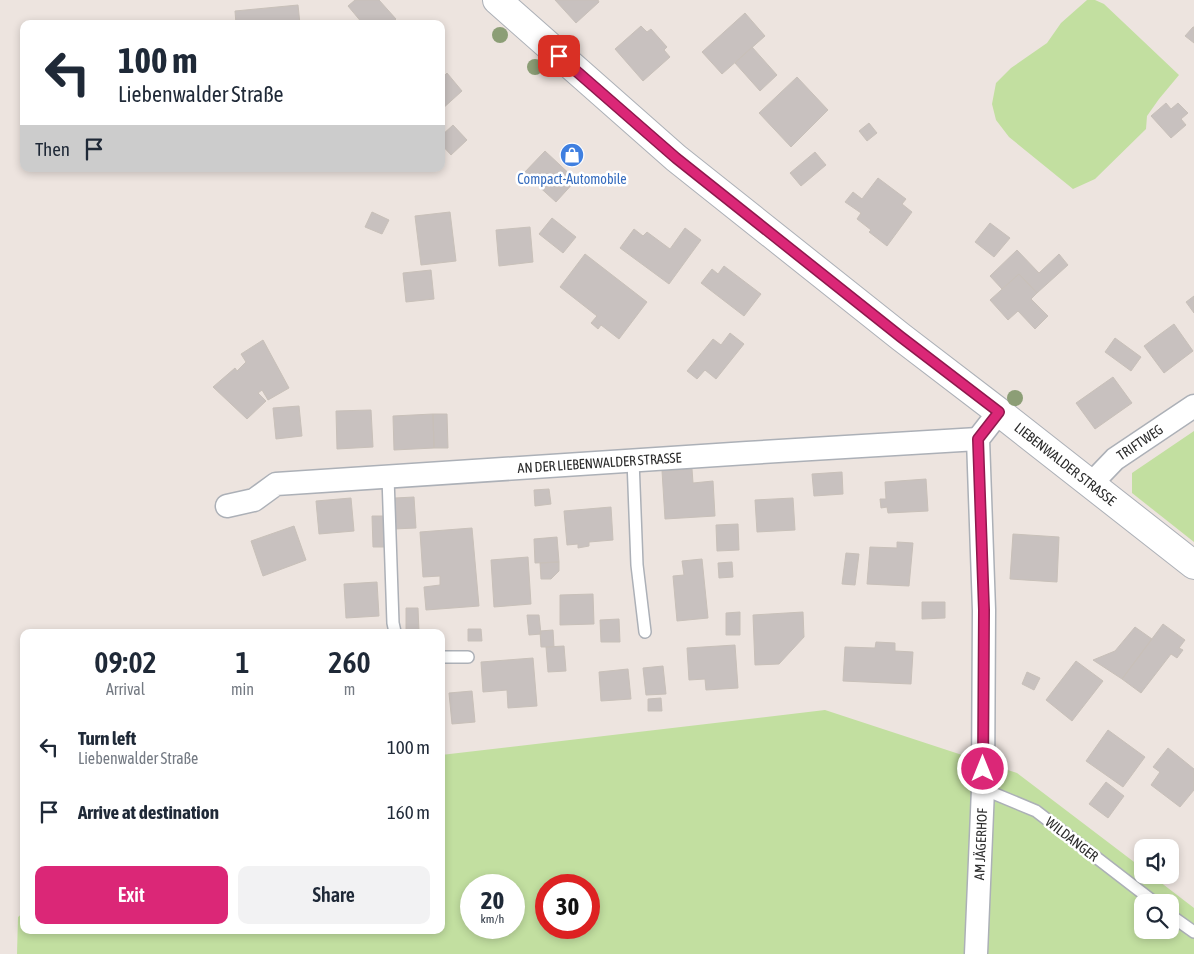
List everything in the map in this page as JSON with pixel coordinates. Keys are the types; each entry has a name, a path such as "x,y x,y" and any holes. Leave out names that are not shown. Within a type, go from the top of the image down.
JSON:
{"main road":[{"name":"LIEBENWALDER STRASSE","path":"497,0 676,158 901,337 1194,565"}],"street":[{"name":"TRIFTWEG","path":"1090,484 1115,460 1194,406"},
{"path":"978,439 999,412"},
{"name":"AN DER LIEBENWALDER STRASSE","path":"227,506 254,500 276,484 978,439"},
{"name":"AM JÄGERHOF","path":"976,954 983,789 984,610 978,439"}],"lane":[{"path":"633,460 636,565 644,632"},
{"path":"388,477 394,629"},
{"path":"445,657 468,657"},
{"name":"WILDANGER","path":"983,789 1036,811 1144,894"},
{"path":"1179,921 1194,932"}],"green space":[{"path":"1087,0 1095,0 1104,4 1179,75 1147,116 1146,129 1095,179 1073,189 1009,137 996,120 992,104 996,83 1011,68 1047,43 1061,23"},
{"path":"1194,431 1194,542 1132,493 1132,473"},
{"path":"825,710 1017,773 1134,862 1134,884 1163,884 1176,894 1134,894 1134,939 1179,939 1179,896 1194,908 1194,954 17,954 18,917 20,915 20,934 445,934 445,755"}],"building":[{"path":"355,0 379,0 396,19 360,20 348,6"},
{"path":"555,0 598,0 599,2 576,23"},
{"path":"298,5 300,20 236,20 235,11"},
{"path":"745,13 765,36 722,74 702,52"},
{"path":"641,26 647,32 651,29 667,47 664,50 670,57 643,81 615,49"},
{"path":"1194,27 1194,43 1185,36"},
{"path":"752,47 777,75 760,91 735,63"},
{"path":"447,73 462,91 445,106 445,75"},
{"path":"797,77 828,110 791,147 759,113"},
{"path":"1166,103 1171,109 1178,103 1188,113 1181,119 1186,125 1171,138 1151,116"},
{"path":"869,123 877,133 867,141 859,131"},
{"path":"453,125 467,140 451,155 445,148 445,132"},
{"path":"545,151 576,180 556,202 524,173"},
{"path":"815,152 826,165 801,186 790,173"},
{"path":"878,178 906,199 902,204 912,212 887,246 869,232 871,230 857,219 861,213 845,202 853,192 862,199"},
{"path":"372,212 389,220 382,234 365,227"},
{"path":"450,212 456,261 421,265 415,216"},
{"path":"552,218 576,237 563,253 539,234"},
{"path":"990,223 1010,238 994,257 975,242"},
{"path":"530,227 533,262 499,266 496,230"},
{"path":"685,228 701,240 669,284 620,248 634,229 643,236 647,232 670,249"},
{"path":"1017,250 1039,273 1059,254 1068,265 1037,293 1019,274 1002,289 990,276"},
{"path":"585,254 647,302 619,339 601,325 598,329 591,323 597,316 560,287"},
{"path":"724,266 761,294 744,316 701,283 712,269 718,274"},
{"path":"431,270 434,299 406,302 403,273"},
{"path":"1019,274 1037,293 1031,299 1048,316 1035,329 1018,311 1008,320 990,300"},
{"path":"1194,296 1194,313 1186,302"},
{"path":"1174,324 1193,351 1164,373 1144,346"},
{"path":"730,333 744,344 716,379 705,370 697,379 687,371 713,339 721,345"},
{"path":"1115,338 1141,357 1131,371 1105,352"},
{"path":"263,340 289,388 268,400 262,390 258,393 266,401 247,419 213,387 235,368 237,371 246,362 241,354"},
{"path":"1113,377 1132,403 1095,429 1076,403"},
{"path":"299,406 302,436 276,439 273,408"},
{"path":"371,410 373,447 337,449 336,411"},
{"path":"433,414 447,414 448,448 434,448"},
{"path":"433,414 434,448 394,450 393,416"},
{"path":"692,469 693,483 713,481 715,516 665,519 662,471"},
{"path":"842,472 843,494 814,496 812,474"},
{"path":"926,479 928,511 888,513 887,507 881,508 880,499 886,499 885,482"},
{"path":"549,489 551,504 535,506 534,490"},
{"path":"414,497 416,528 393,529 395,498"},
{"path":"351,498 354,531 319,534 316,501"},
{"path":"793,498 795,530 757,532 755,500"},
{"path":"611,507 613,540 589,542 589,546 578,548 578,544 567,545 564,511"},
{"path":"372,516 385,516 385,547 373,547"},
{"path":"738,524 739,550 717,551 716,525"},
{"path":"294,526 306,560 263,576 251,541"},
{"path":"472,528 479,606 426,610 424,587 440,585 440,576 423,577 420,532"},
{"path":"1013,534 1059,537 1057,582 1010,579"},
{"path":"557,537 559,562 535,563 534,539"},
{"path":"897,542 913,543 909,586 867,584 870,547 897,548"},
{"path":"846,553 859,554 855,585 842,584"},
{"path":"528,557 531,604 494,607 491,560"},
{"path":"702,559 708,618 677,621 673,576 684,575 682,561"},
{"path":"559,562 559,571 551,579 541,579 540,563"},
{"path":"732,562 733,577 719,578 718,563"},
{"path":"377,582 379,616 346,618 344,584"},
{"path":"593,594 594,624 560,625 560,595"},
{"path":"922,602 945,602 945,618 922,619"},
{"path":"406,608 418,608 419,629 406,629"},
{"path":"740,612 740,635 726,635 726,613"},
{"path":"803,612 804,637 779,664 755,665 753,615"},
{"path":"527,615 539,615 541,634 529,635"},
{"path":"619,619 620,642 601,642 600,620"},
{"path":"1163,624 1185,640 1179,648 1183,650 1177,658 1171,654 1141,693 1122,679"},
{"path":"1135,627 1152,639 1122,679 1093,660 1115,651"},
{"path":"468,629 481,629 482,641 468,641"},
{"path":"553,630 554,647 541,647 540,631"},
{"path":"876,642 895,643 895,651 913,652 911,684 843,681 845,647 875,648"},
{"path":"735,645 738,688 706,690 705,679 689,680 687,648"},
{"path":"564,646 566,671 548,672 546,647"},
{"path":"533,658 537,706 508,708 507,690 483,692 481,662"},
{"path":"1076,661 1103,681 1072,721 1046,700"},
{"path":"663,666 666,694 646,695 643,668"},
{"path":"628,669 631,699 601,701 599,672"},
{"path":"1027,672 1040,678 1034,690 1022,684"},
{"path":"472,691 475,722 452,724 449,693"},
{"path":"661,698 662,711 648,711 648,699"},
{"path":"1108,730 1145,757 1123,787 1086,761"},
{"path":"1168,748 1194,769 1194,790 1180,807 1151,785 1160,772 1153,767"},
{"path":"1106,782 1124,796 1108,818 1089,804"}],"place":[{"name":"Compact-Automobile","path":"572,155"}],"route":[{"path":"559,56 676,158 901,337 999,412 978,439 984,610 983,769"}]}
